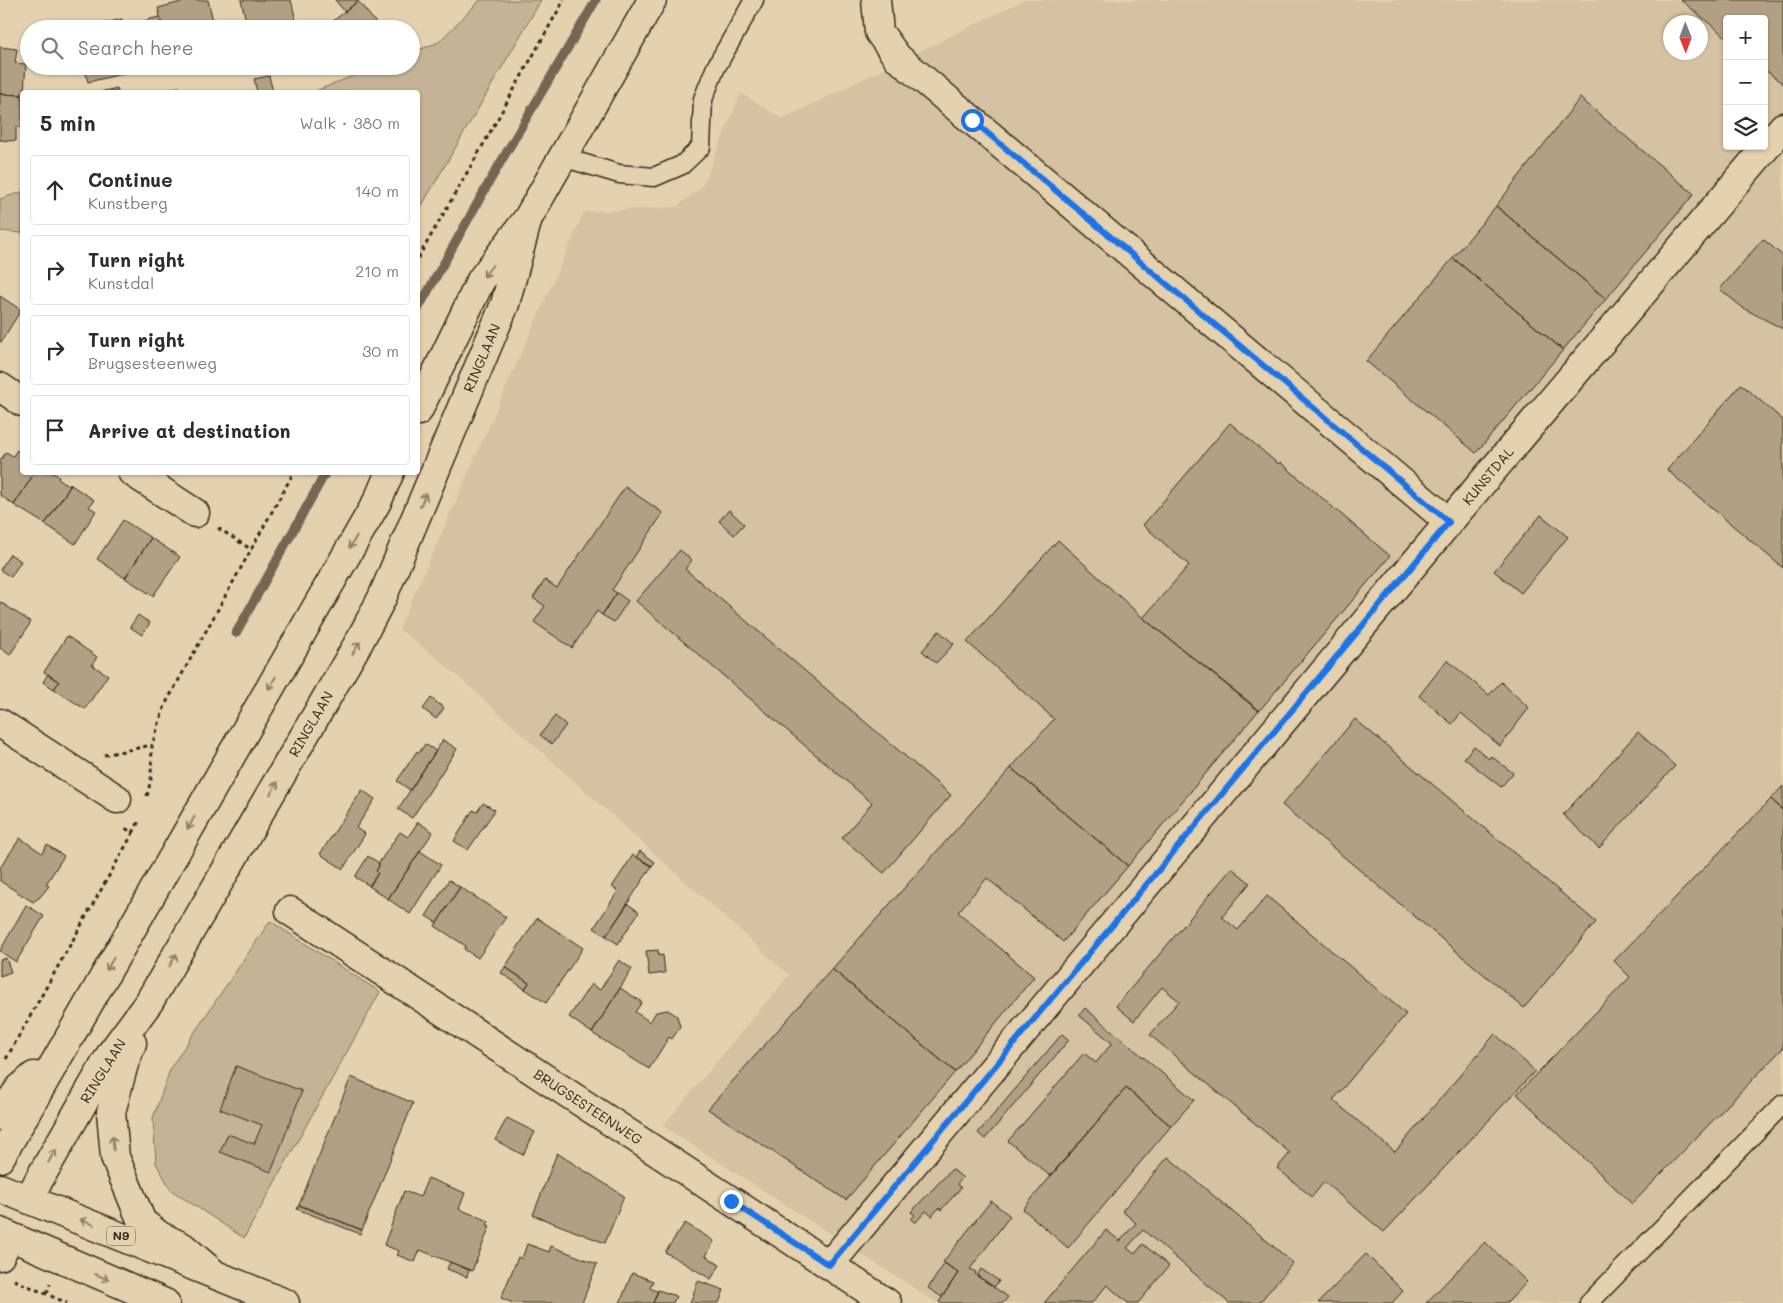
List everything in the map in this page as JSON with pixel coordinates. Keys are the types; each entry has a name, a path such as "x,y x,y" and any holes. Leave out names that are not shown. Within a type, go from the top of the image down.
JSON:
{"main road":[{"name":"RINGLAAN","path":"420,406 481,280 528,218 652,0"},
{"path":"876,0 879,32 897,57 1449,522"},
{"name":"KUNSTDAL","path":"829,1265 1449,522 1783,126"},
{"name":"RINGLAAN","path":"4,1250 29,1199 112,1052 149,1002 354,650 382,598 505,304 528,218"},
{"path":"0,387 20,401"},
{"path":"137,475 195,513"},
{"path":"0,1158 378,500 389,475"},
{"path":"0,723 113,797"},
{"name":"BRUGSESTEENWEG","path":"290,911 886,1303"},
{"path":"149,1002 124,1064 111,1112 115,1157 142,1222 160,1236 183,1247 213,1273"},
{"path":"0,1116 20,1088 57,1058"},
{"name":"N9","path":"0,1188 285,1303"},
{"path":"4,1250 155,1299"},
{"path":"118,1303 155,1299"}],"lane":[{"path":"562,157 619,174 654,177 682,165 701,146 703,99 716,66 754,0"},
{"path":"1589,1303 1783,1104"}],"path":[{"path":"420,255 564,0"},
{"path":"147,796 151,779 152,745 165,705 292,475"},
{"path":"195,513 252,550"},
{"path":"113,797 107,816 133,833"},
{"path":"5,1062 142,816"},
{"path":"4,1250 67,1303"}],"shaded area":[{"path":"480,0 541,0 420,209 420,90 318,90 356,75 420,75 420,49 439,42"},
{"path":"1024,0 1783,0 1783,1303 937,1303 663,1126 789,975 443,663 399,629 584,212 676,207 702,187 741,93 782,119"},
{"path":"20,193 20,233 0,231 0,199"},
{"path":"270,921 380,992 244,1238 171,1190 156,1163 153,1118 171,1067"}],"building":[{"path":"189,0 208,0 213,20 161,20 158,8"},
{"path":"241,0 291,0 296,20 246,20"},
{"path":"335,0 357,0 358,1 345,12"},
{"path":"1681,0 1783,0 1783,84 1768,72 1768,15 1723,15 1723,35 1708,22 1708,15 1699,15"},
{"path":"358,1 374,20 334,20"},
{"path":"160,17 161,20 146,20"},
{"path":"0,47 17,49 15,63 20,63 20,75 25,75 24,90 20,90 20,95 0,94"},
{"path":"86,75 118,75 88,82"},
{"path":"269,76 272,90 257,90 254,79"},
{"path":"179,87 180,90 164,90"},
{"path":"0,94 20,95 20,127 16,127 16,141 0,140"},
{"path":"1580,98 1694,194 1606,299 1496,206"},
{"path":"1496,206 1606,299 1563,350 1453,258"},
{"path":"1763,239 1783,256 1783,329 1743,308 1720,289"},
{"path":"1453,258 1563,350 1476,453 1366,361"},
{"path":"0,296 20,309 20,312 0,342"},
{"path":"1741,384 1783,420 1783,568 1667,470"},
{"path":"1230,423 1278,464 1280,462 1390,556 1259,711 1143,618 1189,565 1143,525"},
{"path":"17,450 20,452 20,475 33,475 14,505 0,495 0,461 6,452 13,456"},
{"path":"33,475 56,475 59,477 58,479 69,486 71,485 45,524 14,505"},
{"path":"71,485 94,500 89,507 96,511 75,544 45,524"},
{"path":"625,487 663,513 612,590 617,593 602,615 597,611 572,648 534,622 545,606 533,598 545,580 557,588"},
{"path":"729,510 744,524 734,535 719,521"},
{"path":"1541,515 1568,537 1521,593 1494,571"},
{"path":"123,520 151,538 125,578 97,559"},
{"path":"151,538 180,557 153,596 125,578"},
{"path":"1058,540 1143,618 1259,710 1128,866 1011,768 1054,719 967,642"},
{"path":"680,550 692,560 685,569 951,795 884,873 842,838 872,803 636,601"},
{"path":"10,554 21,561 11,577 0,570"},
{"path":"617,593 628,601 614,622 602,615"},
{"path":"0,602 31,622 10,655 0,648"},
{"path":"138,615 150,623 142,635 130,627"},
{"path":"939,631 954,644 936,663 922,651"},
{"path":"67,636 97,657 92,665 108,675 85,709 54,689 59,682 44,672"},
{"path":"1447,660 1489,695 1501,682 1529,708 1500,746 1461,713 1452,724 1419,696"},
{"path":"48,674 59,682 54,689 43,682"},
{"path":"431,698 444,708 436,719 423,709"},
{"path":"555,716 566,725 552,744 540,735"},
{"path":"1355,719 1596,922 1524,1008 1282,805"},
{"path":"1638,732 1675,766 1599,848 1563,815"},
{"path":"443,740 457,749 412,818 398,809"},
{"path":"425,744 436,751 410,790 397,781 417,751 419,753"},
{"path":"1474,746 1489,759 1491,756 1513,773 1501,787 1464,758"},
{"path":"1011,768 1128,866 1063,942 987,878 958,912 1034,977 955,1072 832,969"},
{"path":"1783,786 1783,810 1771,799"},
{"path":"362,790 375,799 356,828 365,834 343,869 320,854"},
{"path":"1771,799 1783,811 1783,1048 1632,1204 1517,1094 1630,977 1614,961"},
{"path":"483,803 495,810 468,850 454,841 473,810 477,812"},
{"path":"418,822 433,832 388,899 369,886 378,873 376,871 379,866 378,864 400,832 408,837"},
{"path":"20,838 42,853 47,845 64,856 46,884 49,886 33,902 0,881 0,868"},
{"path":"420,851 441,865 410,914 388,899"},
{"path":"640,851 655,862 652,866 636,857"},
{"path":"633,855 652,866 606,936 594,928 618,891 612,887"},
{"path":"368,856 379,863 376,871 378,873 370,886 355,877"},
{"path":"1232,868 1250,883 1222,917 1238,930 1267,896 1406,1014 1333,1100 1395,1152 1495,1034 1535,1071 1384,1232 1324,1182 1312,1197 1277,1168 1290,1153 1150,1035 1179,1001 1162,987 1134,1021 1116,1006"},
{"path":"449,880 460,887 437,923 426,916"},
{"path":"460,887 506,917 478,958 464,949 466,946 435,926"},
{"path":"628,904 639,912 618,944 606,936"},
{"path":"26,905 44,916 16,962 0,951"},
{"path":"537,918 583,948 546,1003 525,989 529,983 505,967"},
{"path":"658,950 659,956 663,955 665,973 649,975 646,951"},
{"path":"6,958 11,972 0,976 0,960"},
{"path":"619,960 632,969 592,1033 569,1017 591,984 600,990"},
{"path":"505,967 529,983 525,989 501,973"},
{"path":"832,969 955,1072 846,1200 708,1109"},
{"path":"620,988 642,1002 635,1012 650,1022 656,1012 668,1010 677,1016 680,1027 672,1039 669,1037 649,1069 592,1033"},
{"path":"1085,1008 1194,1100 1171,1126 1126,1088 1050,1176 1008,1141 1084,1053 1096,1063 1112,1043 1079,1015"},
{"path":"1062,1034 1069,1040 985,1139 978,1133"},
{"path":"236,1066 302,1091 271,1172 220,1152 228,1134 254,1144 262,1125 220,1109"},
{"path":"351,1077 413,1103 362,1230 299,1205"},
{"path":"1126,1088 1171,1126 1068,1248 1023,1209"},
{"path":"507,1118 535,1132 523,1155 495,1140"},
{"path":"557,1153 624,1196 605,1243 533,1215"},
{"path":"1168,1157 1293,1263 1259,1303 1229,1303 1143,1230 1127,1248 1135,1254 1143,1244 1169,1266 1138,1303 1128,1303 1107,1285 1092,1303 1044,1303 1106,1230 1120,1241 1136,1223 1122,1211"},
{"path":"952,1169 963,1178 957,1184 961,1188 941,1210 939,1208 932,1216 926,1211 915,1223 911,1219 915,1215 911,1212"},
{"path":"428,1178 465,1193 459,1209 489,1221 487,1225 490,1226 472,1271 420,1250 415,1262 397,1255 399,1251 384,1245 404,1191 420,1197"},
{"path":"991,1201 1010,1216 970,1269 1008,1297 1003,1303 940,1303 958,1273 943,1262"},
{"path":"299,1205 362,1230 360,1234 297,1209"},
{"path":"685,1223 714,1241 706,1256 720,1265 711,1279 665,1252"},
{"path":"1485,1242 1527,1282 1507,1303 1426,1303"},
{"path":"527,1244 549,1252 551,1246 597,1264 582,1303 513,1303 501,1298 518,1257 522,1259"},
{"path":"1366,1254 1403,1291 1392,1303 1318,1303"},
{"path":"450,1262 469,1270 467,1277 447,1269"},
{"path":"945,1263 958,1273 942,1297 928,1288"},
{"path":"981,1269 999,1281 994,1287 977,1276"},
{"path":"632,1273 653,1281 650,1288 658,1292 653,1303 620,1303"},
{"path":"698,1281 724,1290 719,1303 690,1303"},
{"path":"658,1290 676,1296 673,1303 653,1303"}],"waterway":[{"path":"420,305 492,177 596,0"},
{"path":"236,633 324,475"}],"route":[{"path":"731,1201 829,1265 1449,522 972,120"}]}
